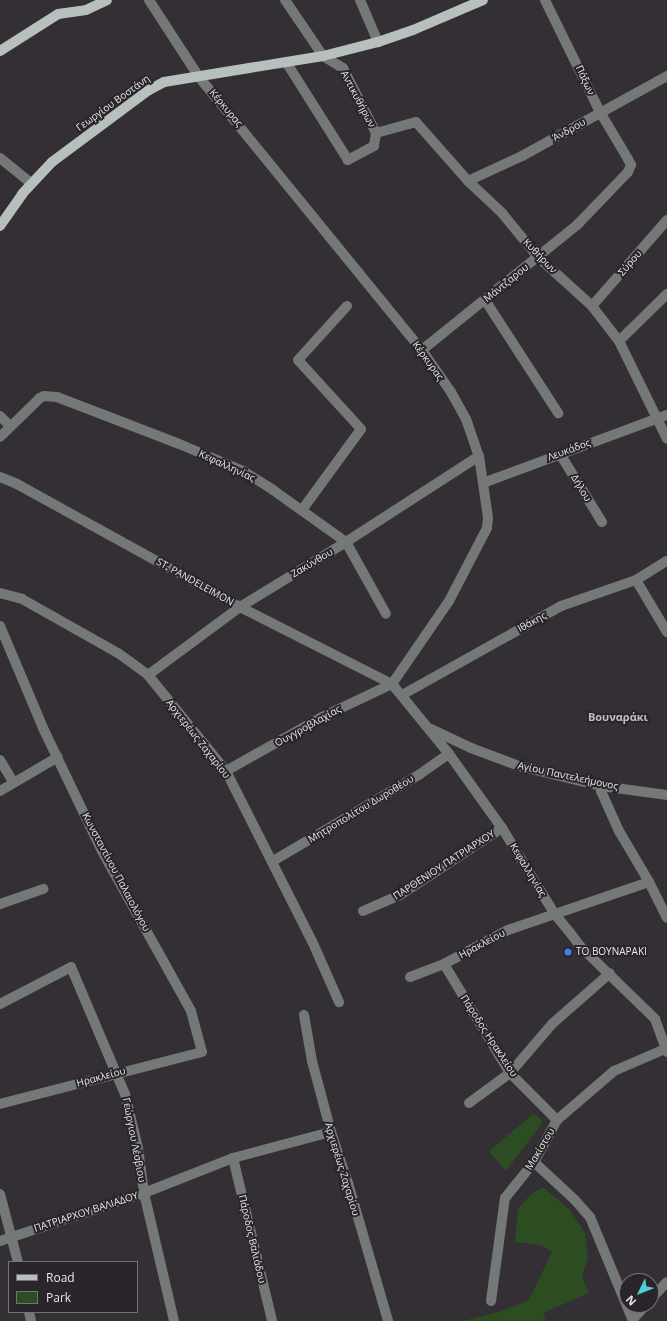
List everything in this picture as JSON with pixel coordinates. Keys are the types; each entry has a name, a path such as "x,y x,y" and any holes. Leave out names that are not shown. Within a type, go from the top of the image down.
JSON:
{"main road":[{"path":"0,51 58,14 86,10 107,0"},
{"name":"Γεωργίου Βοστάνη","path":"0,226 31,183 52,162 149,90 164,82 322,56 378,42 413,30 482,0"}],"street":[{"name":"Κέρκυρας","path":"149,0 199,77 422,350 451,392 466,419 479,456 488,518 487,528 449,601 392,684"},
{"path":"285,0 322,56"},
{"path":"360,0 378,42"},
{"name":"Πάξων","path":"545,0 600,112 628,159"},
{"name":"Αντικυθήρων","path":"286,62 348,160 374,146 376,133 343,68 322,56"},
{"name":"Άνδρου","path":"468,181 522,156 667,76"},
{"name":"Κυθήρων","path":"376,133 416,122 468,181 502,214 538,257 592,306 619,341 667,439"},
{"path":"0,158 31,183"},
{"name":"Μάντζαρου","path":"422,350 578,224 628,172 631,165 628,159"},
{"name":"Σύρου","path":"592,306 667,220"},
{"path":"619,341 667,294"},
{"path":"484,300 558,413"},
{"path":"302,510 361,429 298,360 347,306"},
{"name":"Κεφαλληνίας","path":"10,426 40,398 44,396 57,397 243,471 302,510 346,542 386,614"},
{"path":"0,416 10,426 0,437"},
{"name":"Λευκάδος","path":"483,483 667,416"},
{"name":"Δήλου","path":"560,454 602,522"},
{"name":"Ζακύνθου","path":"148,675 240,607 346,542 479,456"},
{"name":"ST. PANDELEIMON","path":"0,478 16,484 240,607 392,684"},
{"name":"Ιθάκης","path":"402,695 561,606 636,580 667,561"},
{"path":"636,580 667,632"},
{"name":"Αρχιερέως Ζαχαρίου","path":"0,593 22,599 118,653 148,675 226,772 273,861 312,941 339,1002"},
{"name":"Κωνσταντίνου Παλαιολόγου","path":"0,626 43,728 102,851 191,1010 202,1052"},
{"name":"Κεφαλληνίας","path":"392,684 449,754 502,828 554,913 580,946 610,973 655,1019 666,1050"},
{"name":"Ουγγροβλαχίας","path":"226,772 320,718 392,684"},
{"name":"Αγίου Παντελεήμονος","path":"428,728 471,748 519,766 601,786 667,795"},
{"name":"Μητροπολίτου Δωροθέου","path":"273,861 420,774 449,754"},
{"path":"0,791 58,757"},
{"path":"0,760 13,782"},
{"path":"601,786 619,831 649,882 667,918"},
{"name":"ΠΑΡΘΕΝΙΟΥ ΠΑΤΡΙΑΡΧΟΥ","path":"364,911 400,896 502,828"},
{"name":"Ηρακλείου","path":"410,977 444,964 508,930 554,913 649,882"},
{"path":"0,904 43,889"},
{"name":"Πάροδος Ηρακλείου","path":"444,964 510,1073 557,1120"},
{"name":"Γεώργιου Λέσβιου","path":"0,1004 71,967 125,1094 132,1120 144,1193 174,1321"},
{"path":"469,1103 510,1073 552,1024 610,973"},
{"name":"Αρχιερέως Ζαχαρίου","path":"304,1015 312,1061 331,1132 348,1183 388,1321"},
{"name":"Μακίστου","path":"491,1301 505,1198 534,1162 557,1120 614,1071 666,1050"},
{"name":"Ηρακλείου","path":"0,1104 202,1052"},
{"name":"ΠΑΤΡΙΑΡΧΟΥ ΒΑΛΙΑΔΟΥ","path":"0,1241 144,1193 233,1158 331,1132"},
{"name":"Πάροδος Βαλιάδου","path":"233,1158 272,1321"},
{"path":"534,1162 575,1200 590,1217 633,1320"},
{"path":"0,1194 18,1261"},
{"path":"659,1290 667,1282"}],"green space":[{"path":"534,1113 543,1122 506,1171 489,1151"},
{"path":"543,1187 570,1210 585,1233 588,1258 582,1277 589,1293 543,1313 546,1321 463,1321 499,1312 529,1300 552,1252 541,1245 515,1242 518,1209 531,1194"}],"place":[{"name":"ΤΟ ΒΟΥΝΑΡΑΚΙ","path":"568,952"}],"district":[{"name":"Βουναράκι","path":"618,717"}]}
